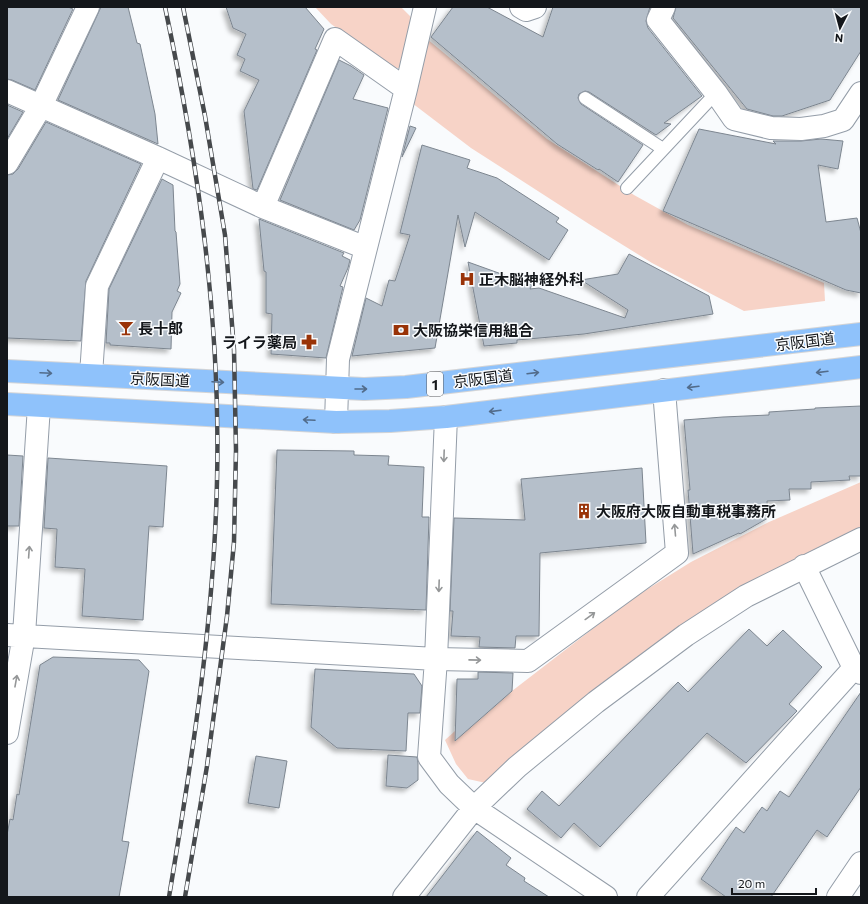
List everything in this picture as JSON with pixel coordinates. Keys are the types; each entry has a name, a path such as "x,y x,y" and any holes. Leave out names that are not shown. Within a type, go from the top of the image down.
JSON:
{"highway":[{"name":"京阪国道","path":"7,371 364,390 406,387 861,334"},
{"name":"1","path":"7,404 336,422 390,421 446,417 664,390 861,368"}],"street":[{"path":"336,422 338,359 406,89 425,7"},
{"path":"521,7 526,10 535,7"},
{"path":"664,7 658,20 716,93 734,119 771,128 801,129 824,126 842,120 861,93"},
{"path":"7,163 41,106 85,8"},
{"path":"263,207 335,39 406,89"},
{"path":"7,91 158,158 263,207 366,248"},
{"path":"91,375 98,286 158,158"},
{"path":"15,635 436,659 528,661 677,553 664,390"},
{"path":"7,733 15,635 39,406"},
{"path":"446,417 436,659 429,757 449,784 474,808 606,897"},
{"path":"404,897 474,808 517,767 596,702 686,635 746,596 861,539"},
{"path":"648,897 857,670 804,566"},
{"path":"838,897 861,863"}],"lane":[{"path":"627,188 716,93"},
{"path":"585,98 663,149"}],"shaded area":[{"path":"315,7 401,7 412,18 405,66 395,69 331,24"},
{"path":"426,38 547,139 634,195 688,225 824,283 825,301 744,311 652,263 471,148 412,103"},
{"path":"861,482 861,532 747,587 486,783 468,779 456,764 445,740 455,731 467,730 512,691 630,600 691,562 769,522"}],"building":[{"path":"7,7 68,7 73,9 35,90 7,79"},
{"path":"101,7 128,7 137,43 140,44 155,114 158,144 58,100"},
{"path":"226,7 305,7 324,29 315,49 317,50 257,190 253,189 244,111 259,80 240,71 245,59 237,55 246,34 233,28"},
{"path":"453,7 487,7 543,37 553,7 650,7 646,21 648,28 702,96 664,123 671,124 656,135 589,92 585,91 579,94 578,98 581,104 643,145 618,182 557,144 431,37"},
{"path":"676,7 861,7 861,51 830,100 782,116 773,116 747,109 673,18"},
{"path":"339,60 364,75 353,99 388,108 360,220 354,230 280,200"},
{"path":"7,105 23,112 7,139"},
{"path":"46,122 141,164 86,281 81,341 7,338 7,175 13,174 18,169"},
{"path":"410,126 416,128 402,157"},
{"path":"699,129 776,144 773,141 821,139 843,141 838,169 818,165 826,222 857,218 861,233 861,293 846,290 663,211"},
{"path":"422,145 470,160 467,168 497,178 559,218 556,222 568,230 549,260 475,212 465,247 458,215 435,348 352,356 366,298 382,306 389,280 395,281 410,235 400,233"},
{"path":"162,179 173,185 175,231 180,284 177,291 181,293 172,312 171,349 110,345 110,343 106,343 109,289"},
{"path":"259,219 344,253 342,256 350,260 340,286 343,287 326,358 271,354 272,314 266,313 266,272 264,271"},
{"path":"629,254 709,296 713,314 584,334 517,340 517,343 484,346 468,262 532,285 530,289 539,288 625,318 628,310 581,280 618,274"},
{"path":"861,406 861,476 849,476 850,480 811,482 811,489 789,489 790,500 767,501 768,518 740,534 739,533 693,554 688,490 690,490 684,420 769,415 769,412"},
{"path":"277,450 354,451 354,455 389,456 388,465 424,467 422,517 429,517 426,610 271,604"},
{"path":"7,455 23,456 19,526 7,526"},
{"path":"48,458 167,466 163,527 149,526 143,620 82,616 85,569 55,567 57,529 44,528"},
{"path":"642,468 646,543 540,553 539,636 516,636 515,648 479,647 480,637 451,636 453,611 450,611 454,518 525,520 521,479"},
{"path":"749,629 767,646 783,630 822,667 789,704 797,711 746,763 707,733 600,847 574,823 561,838 527,809 542,791 559,806 678,682 688,692"},
{"path":"53,657 139,660 149,671 122,841 129,842 119,897 7,897 7,835 10,819 13,820 17,794 19,795 40,665"},
{"path":"315,669 414,674 422,686 420,713 408,713 406,751 337,748 311,727"},
{"path":"478,672 513,673 512,691 455,741 457,679 478,679"},
{"path":"861,692 861,787 827,837 817,830 771,897 726,897 701,879 736,827 744,833 762,807 767,811 780,791 789,797"},
{"path":"388,755 417,757 418,780 407,788 386,786"},
{"path":"256,756 287,761 279,808 248,803"},
{"path":"477,831 511,858 506,865 525,878 524,881 549,897 426,897"}],"railway":[{"path":"165,7 188,124 205,242 211,302 217,421 215,533 207,638 194,742 169,897"},
{"path":"183,7 205,116 225,235 234,350 236,450 234,542 227,616 207,766 185,897"}],"place":[{"name":"正木脳神経外科","path":"467,279"},
{"name":"長十郎","path":"126,328"},
{"name":"大阪協栄信用組合","path":"401,330"},
{"name":"ライラ薬局","path":"309,342"},
{"name":"大阪府大阪自動車税事務所","path":"584,511"}]}
